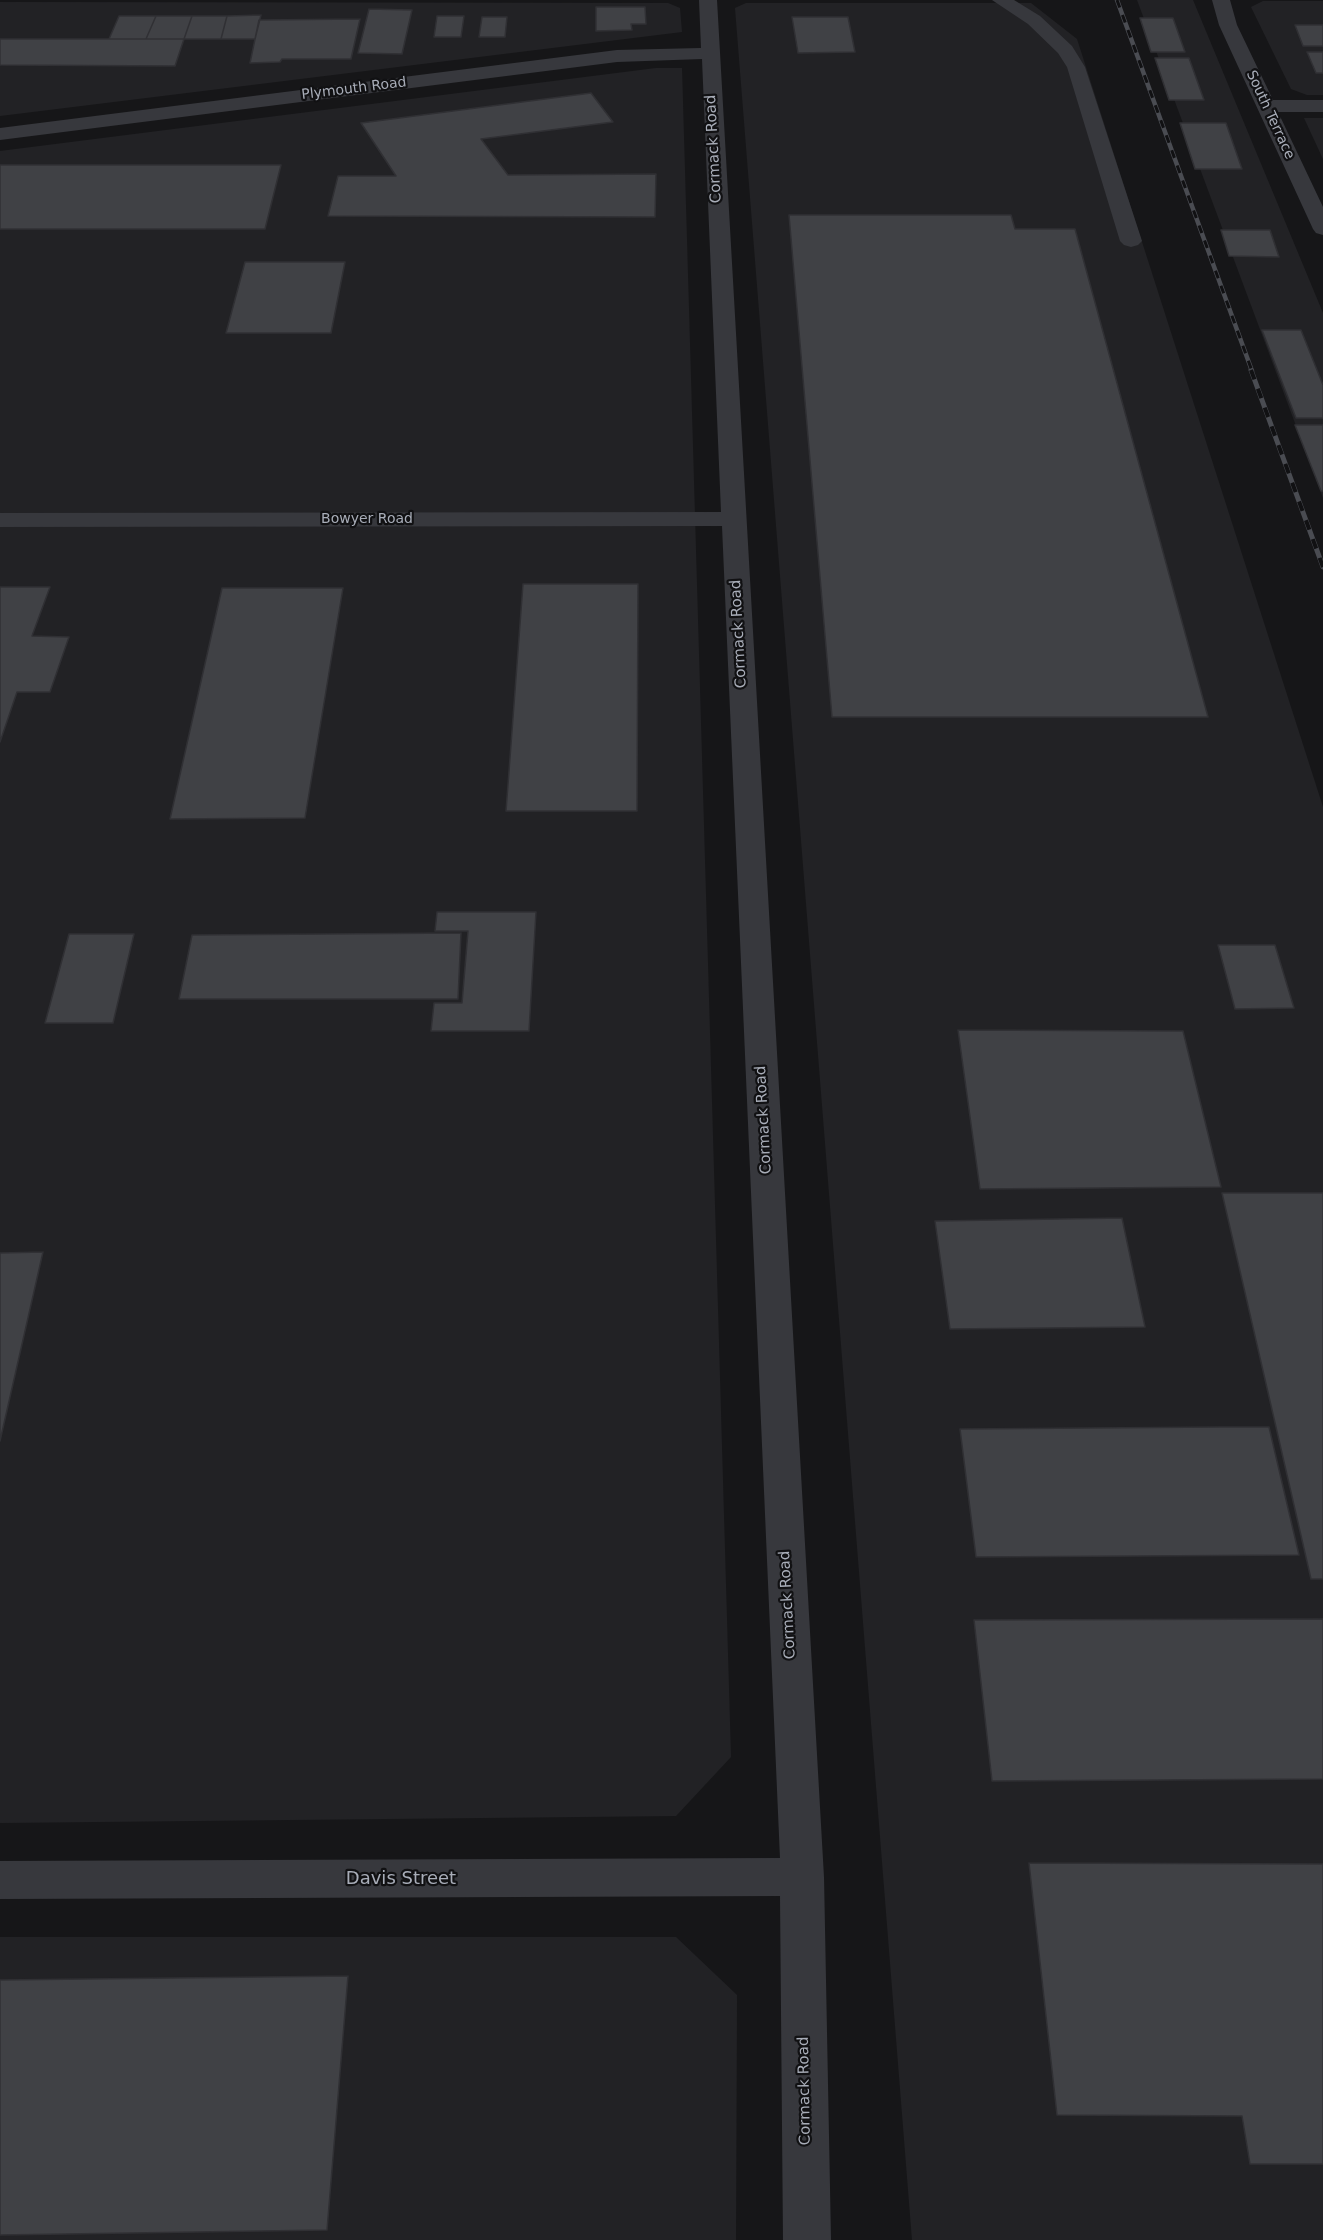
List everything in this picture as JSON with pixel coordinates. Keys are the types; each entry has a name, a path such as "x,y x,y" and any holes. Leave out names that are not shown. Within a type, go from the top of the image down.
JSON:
{"street":[{"name":"Cormack Road","path":"708,0 802,1877 807,2240"},
{"path":"1001,0 1034,20 1065,50 1076,67 1131,241"},
{"name":"South Terrace","path":"1221,0 1221,7 1228,25 1323,229"},
{"name":"Plymouth Road","path":"0,134 608,57 710,53"},
{"path":"1266,106 1323,106"},
{"name":"Bowyer Road","path":"0,520 733,519"},
{"name":"Davis Street","path":"0,1880 802,1877"}],"shaded area":[{"path":"1137,0 1193,0 1323,313 1323,498"},
{"path":"1263,1 1323,1 1323,95 1307,95 1291,89 1251,7"},
{"path":"0,2 668,3 680,8 682,32 0,116"},
{"path":"746,3 1031,3 1077,39 1323,807 1323,2240 912,2240 735,8"},
{"path":"656,68 682,68 731,1757 676,1816 0,1823 0,151"},
{"path":"1304,118 1323,118 1323,159"},
{"path":"0,1937 676,1937 737,1995 736,2240 0,2240"}],"building":[{"path":"596,7 645,7 646,24 631,24 632,30 596,31"},
{"path":"369,9 412,10 402,54 358,53"},
{"path":"261,15 255,39 221,39 227,16"},
{"path":"119,16 156,16 146,39 109,39"},
{"path":"156,16 192,16 184,39 146,39"},
{"path":"192,16 227,16 221,39 184,39"},
{"path":"437,16 464,16 461,37 434,37"},
{"path":"482,17 507,17 505,37 479,37"},
{"path":"792,17 848,17 855,52 798,53"},
{"path":"1140,18 1173,18 1185,52 1151,52"},
{"path":"360,19 351,59 282,59 280,62 250,63 259,20"},
{"path":"1295,25 1323,25 1323,46 1303,46"},
{"path":"0,39 184,39 175,66 0,65"},
{"path":"1307,52 1323,52 1323,73 1316,73"},
{"path":"1155,58 1189,58 1204,100 1169,100"},
{"path":"591,93 613,122 481,139 508,175 656,174 655,217 328,216 338,176 396,176 361,123"},
{"path":"1180,123 1226,123 1242,169 1195,169"},
{"path":"0,165 281,165 265,229 0,229"},
{"path":"789,215 1011,215 1015,229 1075,229 1208,717 832,717"},
{"path":"1221,230 1270,230 1279,257 1229,256"},
{"path":"245,262 345,262 331,333 226,333"},
{"path":"1262,330 1301,330 1323,385 1323,418 1296,418"},
{"path":"1295,425 1323,425 1323,491 1321,491"},
{"path":"523,584 638,584 637,811 506,811"},
{"path":"0,587 50,587 32,636 69,637 50,692 17,692 0,742"},
{"path":"222,588 343,588 305,818 170,819"},
{"path":"437,912 536,912 529,1031 431,1031 434,1003 462,1003 468,931 435,931"},
{"path":"461,933 458,999 179,999 192,935"},
{"path":"69,934 134,934 113,1023 45,1023"},
{"path":"1218,945 1275,945 1294,1008 1235,1009"},
{"path":"958,1030 1183,1031 1221,1187 980,1189"},
{"path":"1222,1193 1323,1193 1323,1579 1311,1579"},
{"path":"1122,1218 1145,1327 950,1329 935,1221"},
{"path":"43,1252 0,1441 0,1253"},
{"path":"1269,1427 1299,1555 976,1557 960,1429"},
{"path":"1323,1619 1323,1779 992,1781 974,1620"},
{"path":"1029,1863 1323,1864 1323,2164 1250,2164 1242,2116 1057,2115"},
{"path":"348,1976 327,2230 0,2235 0,1980"}],"railway":[{"path":"1117,0 1252,371"},
{"path":"1251,370 1323,567"}]}
